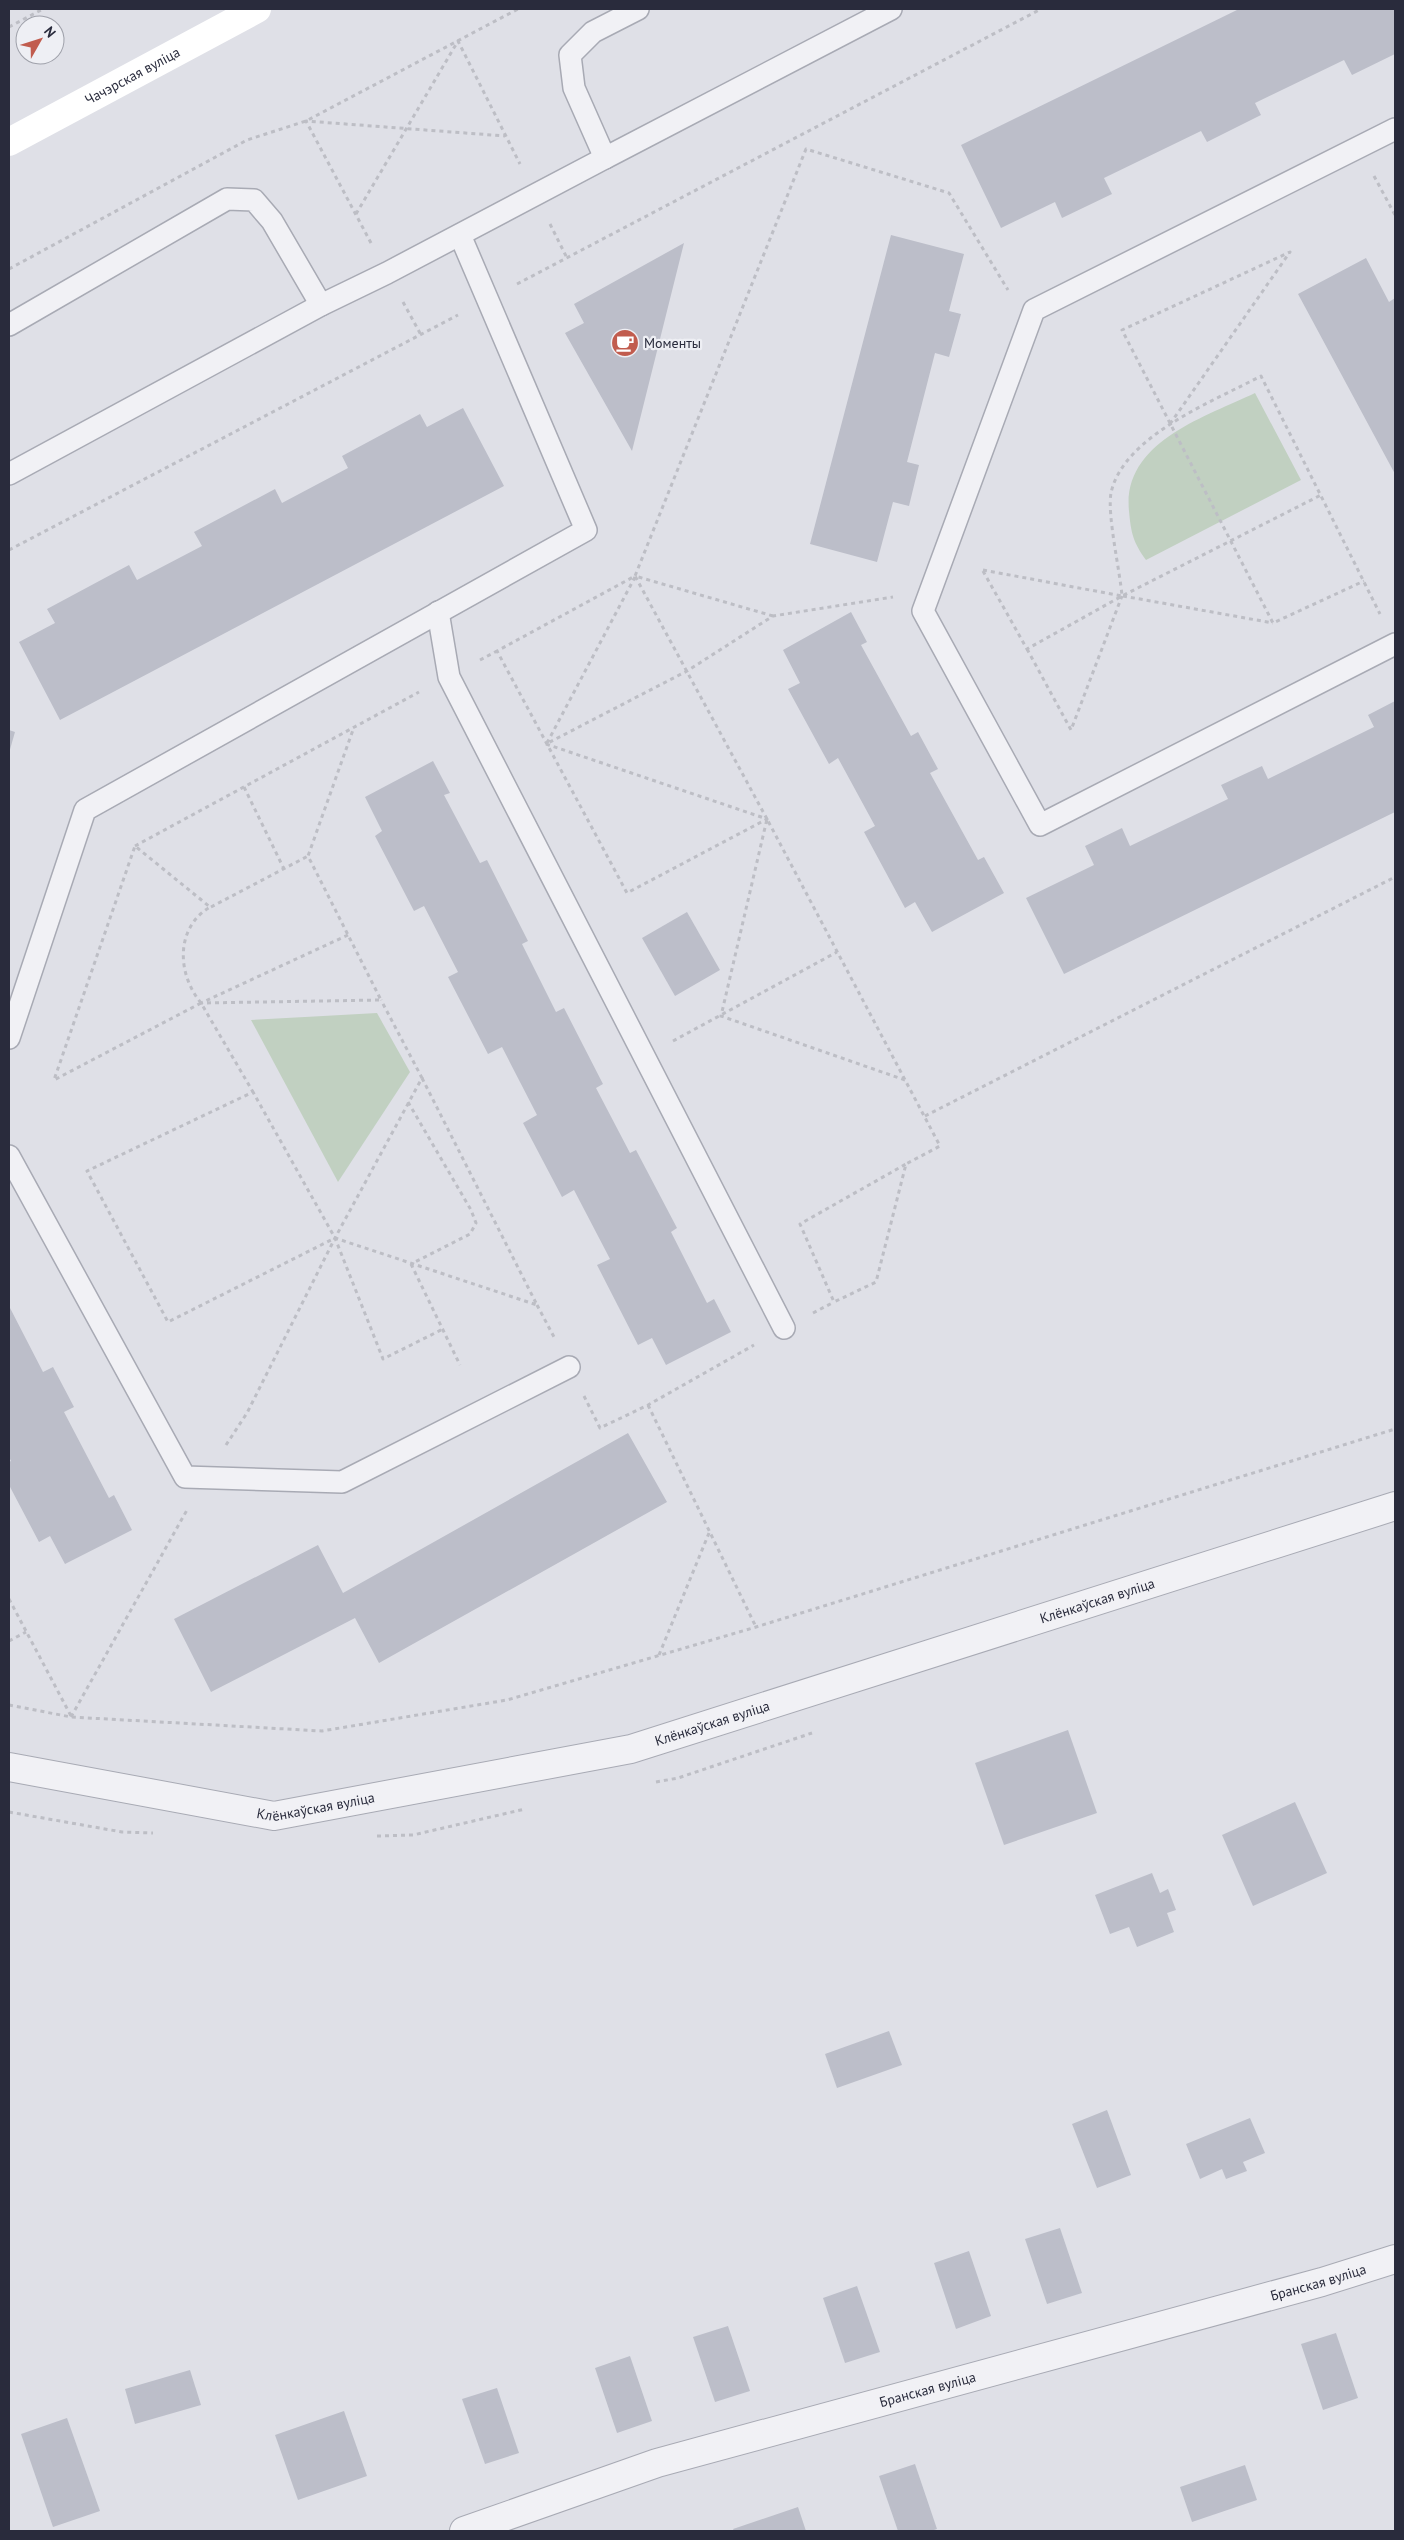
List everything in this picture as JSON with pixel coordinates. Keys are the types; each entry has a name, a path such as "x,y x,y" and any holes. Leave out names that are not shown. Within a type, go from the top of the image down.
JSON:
{"main road":[{"name":"Чачэрская вуліца","path":"9,142 257,9"}],"street":[{"name":"Клёнкаўская вуліца","path":"9,1767 274,1816 630,1749 1395,1506"},
{"name":"Бранская вуліца","path":"464,2531 658,2463 1322,2282 1395,2259"}],"lane":[{"path":"605,158 574,88 570,55 593,32 638,9"},
{"path":"9,474 321,305 536,196 891,9"},
{"path":"1393,137 1034,310 923,612 1040,825 1395,644"},
{"path":"9,325 227,200 254,200 272,221 321,305"},
{"path":"9,1038 85,810 586,530 489,299 460,235"},
{"path":"438,612 449,676 784,1328"},
{"path":"9,1156 185,1476 342,1482 569,1367"}],"path":[{"path":"9,27 43,9"},
{"path":"9,269 247,140 306,121 518,9"},
{"path":"9,550 1041,9"},
{"path":"356,214 458,41"},
{"path":"458,41 567,258"},
{"path":"306,121 506,136"},
{"path":"306,121 421,335"},
{"path":"546,744 635,576 806,149 949,193 1008,291"},
{"path":"1372,173 1395,215"},
{"path":"1170,424 1290,252 1122,330 1170,424 1273,623"},
{"path":"1364,581 1273,623 1122,596 983,570 1071,730 1122,596 1112,522 1111,493 1126,462 1143,444 1170,424 1261,376 1364,581 1395,644"},
{"path":"1026,649 1122,596 1321,495"},
{"path":"635,576 767,819 940,1146 800,1224 834,1302"},
{"path":"348,935 201,1003 54,1080 135,846 635,576 773,616"},
{"path":"546,744 687,671 773,616 894,597 897,588"},
{"path":"497,650 627,893 767,819"},
{"path":"354,728 308,856 200,913 192,924 183,948 188,983 253,1092 335,1238 383,1359 443,1329"},
{"path":"546,744 767,819"},
{"path":"244,787 284,869"},
{"path":"721,1016 767,819"},
{"path":"135,846 210,907"},
{"path":"308,856 537,1305 335,1238"},
{"path":"924,1116 1395,877"},
{"path":"645,1056 837,952"},
{"path":"201,1003 382,1000"},
{"path":"721,1016 905,1080"},
{"path":"253,1092 87,1171 168,1322 335,1238 422,1078"},
{"path":"408,1102 471,1210 476,1223 470,1234 411,1264"},
{"path":"569,1367 600,1428 648,1405 784,1328 876,1282 906,1164"},
{"path":"411,1264 460,1365"},
{"path":"648,1405 756,1627"},
{"path":"9,1705 71,1717 322,1731 508,1700 756,1627 1395,1429"},
{"path":"659,1655 710,1532"},
{"path":"9,1599 71,1717"},
{"path":"9,1641 26,1632"}],"green space":[{"path":"1255,393 1301,480 1146,560 1133,537 1129,511 1130,487 1139,467 1153,450 1171,435 1213,412"},
{"path":"377,1013 410,1072 338,1182 251,1020"}],"building":[{"path":"1239,9 1395,9 1395,54 1352,75 1344,60 1255,103 1261,115 1207,142 1201,131 1104,178 1112,194 1062,218 1055,202 1001,228 961,145"},
{"path":"891,235 964,254 949,311 961,314 949,357 935,353 907,462 919,465 909,506 893,502 877,562 810,544"},
{"path":"684,243 632,451 565,333 584,323 574,304"},
{"path":"1366,258 1389,302 1395,298 1395,474 1298,294"},
{"path":"463,408 504,486 60,720 19,642 55,623 47,609 129,565 137,580 202,546 194,532 275,489 282,503 348,468 342,456 420,414 427,427"},
{"path":"851,612 867,642 861,645 911,736 918,732 938,769 930,773 978,860 984,857 1004,893 932,932 915,902 905,908 864,832 875,826 838,758 829,764 788,689 800,683 783,650"},
{"path":"1395,701 1395,812 1064,974 1026,898 1094,865 1085,846 1122,828 1130,846 1228,799 1221,785 1262,766 1268,779 1374,727 1368,715"},
{"path":"9,730 15,732 9,753"},
{"path":"433,761 450,793 444,795 480,863 487,860 528,941 522,944 556,1012 564,1008 603,1084 596,1088 630,1153 636,1150 677,1228 671,1232 707,1303 714,1299 731,1332 666,1365 652,1338 638,1345 597,1265 610,1259 574,1190 562,1197 523,1123 537,1115 502,1047 488,1054 448,977 458,972 424,906 414,911 375,836 382,831 365,797"},
{"path":"687,912 720,970 675,996 642,938"},
{"path":"9,1306 43,1372 53,1367 74,1407 64,1412 109,1498 114,1495 132,1530 65,1564 50,1536 39,1542 9,1485 9,1462 11,1461 9,1457"},
{"path":"628,1433 667,1502 379,1663 355,1618 211,1692 174,1619 318,1545 343,1593"},
{"path":"1068,1730 1097,1813 1004,1845 975,1763"},
{"path":"1295,1802 1327,1873 1253,1906 1222,1835"},
{"path":"1152,1873 1160,1893 1168,1889 1176,1910 1167,1913 1174,1932 1137,1947 1129,1927 1110,1934 1095,1895"},
{"path":"889,2031 902,2065 837,2088 825,2054"},
{"path":"1107,2110 1131,2175 1097,2188 1072,2124"},
{"path":"1250,2118 1265,2153 1243,2162 1247,2171 1226,2179 1222,2169 1200,2179 1186,2144"},
{"path":"1060,2228 1082,2293 1047,2304 1025,2239"},
{"path":"969,2251 991,2316 956,2329 934,2263"},
{"path":"857,2286 880,2352 845,2363 823,2298"},
{"path":"728,2326 750,2391 715,2402 693,2337"},
{"path":"1336,2333 1358,2398 1323,2410 1301,2344"},
{"path":"630,2356 652,2421 617,2433 595,2368"},
{"path":"190,2370 201,2405 135,2424 125,2389"},
{"path":"497,2388 519,2453 485,2464 462,2399"},
{"path":"344,2411 367,2476 298,2500 275,2435"},
{"path":"67,2418 100,2511 53,2527 21,2434"},
{"path":"915,2464 937,2529 931,2531 898,2531 879,2476"},
{"path":"1245,2465 1257,2500 1192,2522 1180,2487"},
{"path":"798,2507 806,2531 734,2531 733,2529"}],"place":[{"name":"Моменты","path":"625,343"}]}
